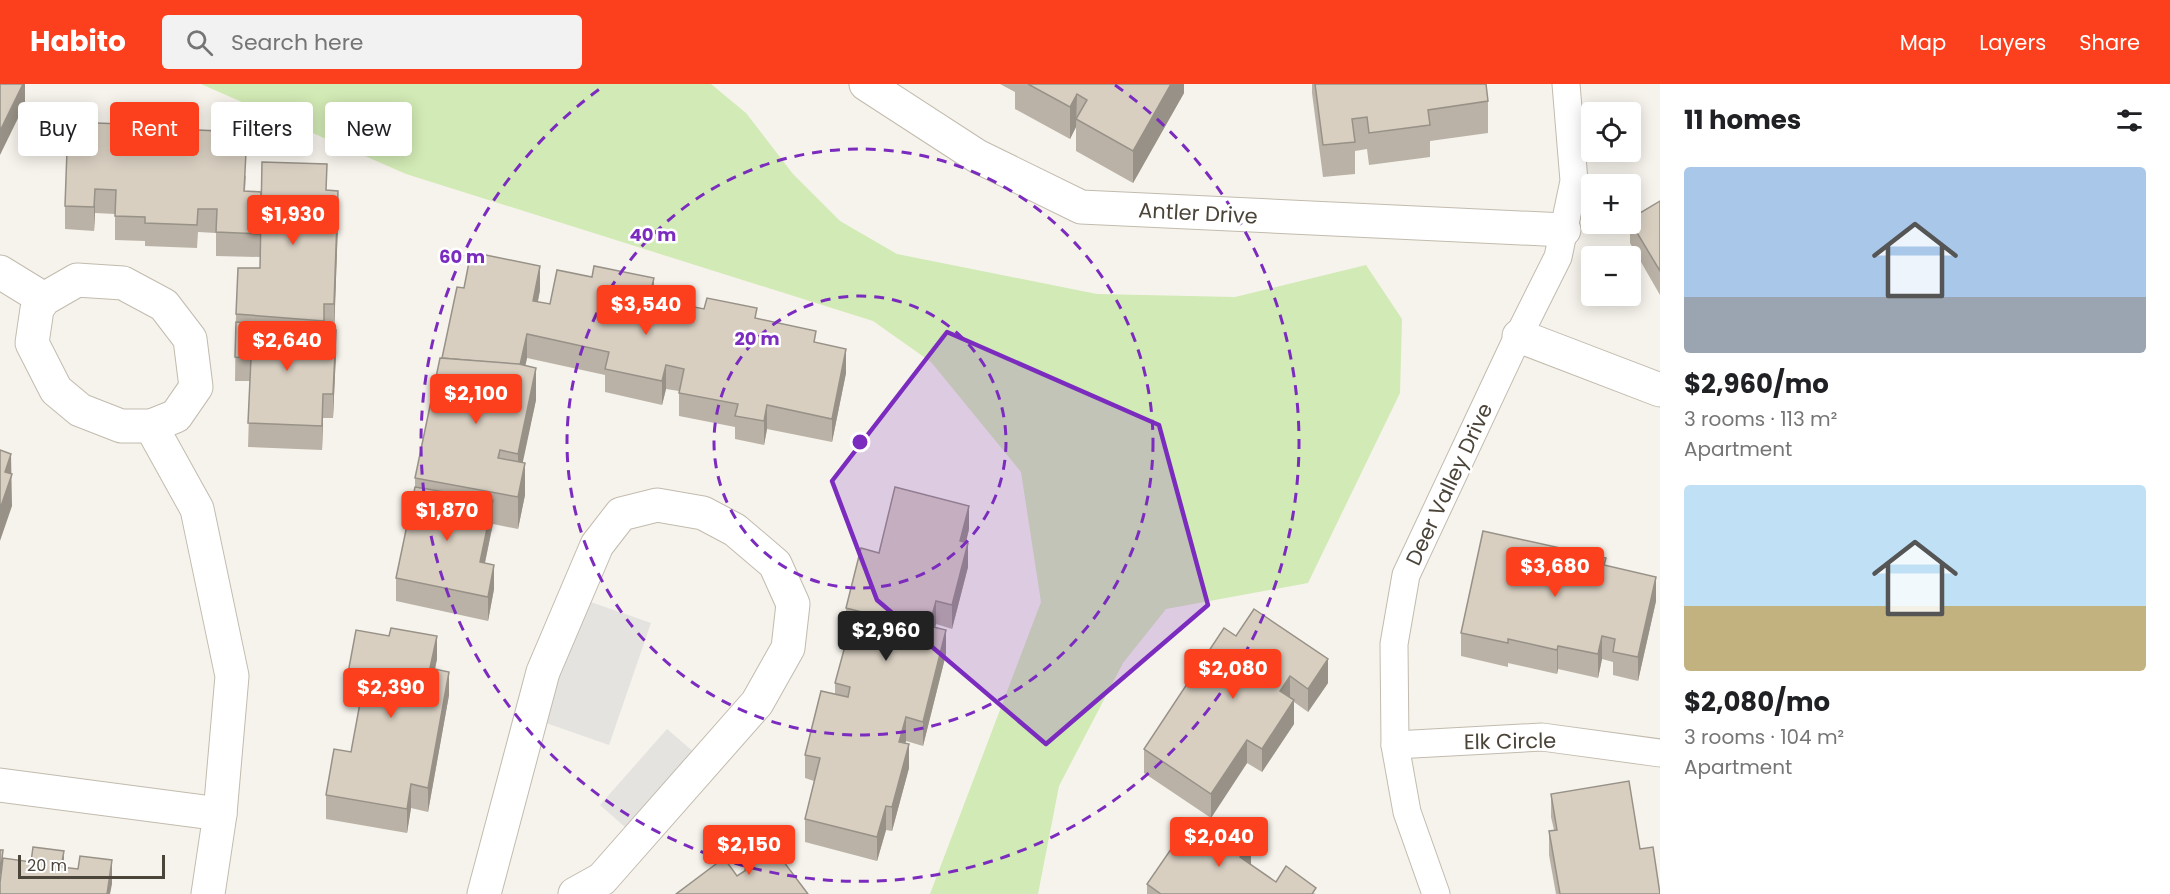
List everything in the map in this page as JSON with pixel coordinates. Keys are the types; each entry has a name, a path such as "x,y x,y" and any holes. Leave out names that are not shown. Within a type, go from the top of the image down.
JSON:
{"street":[{"name":"Antler Drive","path":"866,84 977,156 1081,207 1564,230"},
{"path":"0,272 44,299"},
{"path":"77,280 123,283 164,306 190,339 196,387 176,416 151,426 121,426 80,410 56,390 32,343 37,309 44,299 77,280"},
{"path":"1519,336 1660,390"},
{"path":"151,426 197,509 232,676 220,814 208,894"},
{"path":"484,894 543,672 597,545 621,514 657,505 704,513 735,530 776,564 793,604 788,648 757,703 602,879 575,894"},
{"path":"0,785 220,814"}],"lane":[{"name":"Deer Valley Drive","path":"1436,894 1407,812 1395,746 1394,644 1406,575 1558,256 1574,181 1566,84"},
{"name":"Elk Circle","path":"1395,746 1542,737 1660,753"}],"highlighted area":[{"path":"947,332 1159,425 1208,605 1046,744 877,600 832,481"}],"green space":[{"path":"201,84 711,84 746,113 793,174 840,221 897,254 1097,294 1235,297 1366,265 1402,319 1400,393 1308,583 1166,609 1123,663 1059,786 1038,894 930,894 1041,602 1021,472 931,362 873,321 406,174 365,156 412,156 412,102 325,102 325,138 313,133 313,102 242,102"}],"shaded area":[{"path":"585,600 651,623 609,745 543,722"},
{"path":"667,729 717,772 650,849 600,805"}],"building":[{"path":"0,84 23,84 0,131"},
{"path":"1028,84 1171,84 1133,151 1076,119 1087,100 1077,94 1070,107"},
{"path":"1315,84 1486,84 1488,101 1428,110 1430,125 1369,133 1367,117 1352,119 1355,142 1323,145"},
{"path":"98,123 110,124 110,156 199,156 199,130 211,131 211,156 246,156 244,191 261,192 260,234 216,232 217,209 198,209 197,225 145,223 145,217 115,216 116,190 95,189 94,207 65,206 67,156 98,156"},
{"path":"262,162 327,164 326,190 338,191 334,304 324,304 324,321 236,314 238,268 260,268"},
{"path":"1660,201 1660,271 1638,234 1641,234 1641,212"},
{"path":"471,252 540,266 533,301 550,304 557,270 592,277 594,266 654,278 649,298 704,309 707,298 757,308 755,318 816,331 814,342 846,349 832,419 767,405 764,421 735,416 738,404 679,393 684,369 666,365 662,381 605,369 609,352 527,334 520,365 442,358 457,287 464,288"},
{"path":"236,322 336,330 333,394 323,394 322,426 248,423 251,358 235,357"},
{"path":"440,358 519,364 536,368 518,454 500,450 498,458 525,463 518,497 415,478"},
{"path":"0,450 11,454 5,472 12,474 0,509"},
{"path":"415,487 493,500 480,562 494,565 488,597 396,578"},
{"path":"895,487 969,506 960,541 968,543 952,605 936,601 929,626 946,630 923,722 906,717 899,742 909,744 892,807 886,806 877,837 805,819 820,758 805,755 821,691 848,697 850,687 835,683 851,624 866,628 870,614 846,608 861,548 879,553"},
{"path":"1483,531 1606,558 1604,565 1656,577 1638,657 1613,652 1615,639 1602,636 1598,654 1558,646 1557,650 1508,639 1508,643 1461,633"},
{"path":"1254,609 1328,659 1308,689 1290,676 1280,691 1294,700 1262,749 1247,740 1211,794 1144,749 1224,628 1236,636"},
{"path":"391,628 437,636 430,668 449,672 428,788 411,784 407,809 326,795 334,749 351,752 365,676 348,673 356,630 389,636"},
{"path":"1629,781 1640,849 1653,847 1660,894 1560,894 1549,831 1557,830 1551,794"},
{"path":"1220,821 1251,842 1240,857 1276,882 1286,866 1316,888 1312,894 1161,894 1147,884 1189,823 1210,837"},
{"path":"765,837 808,894 676,894 724,858 737,876 754,865 744,852"},
{"path":"33,847 64,851 61,867 78,869 80,856 112,860 107,894 0,894 3,858 31,862"},
{"path":"0,850 3,850 0,875"}]}
